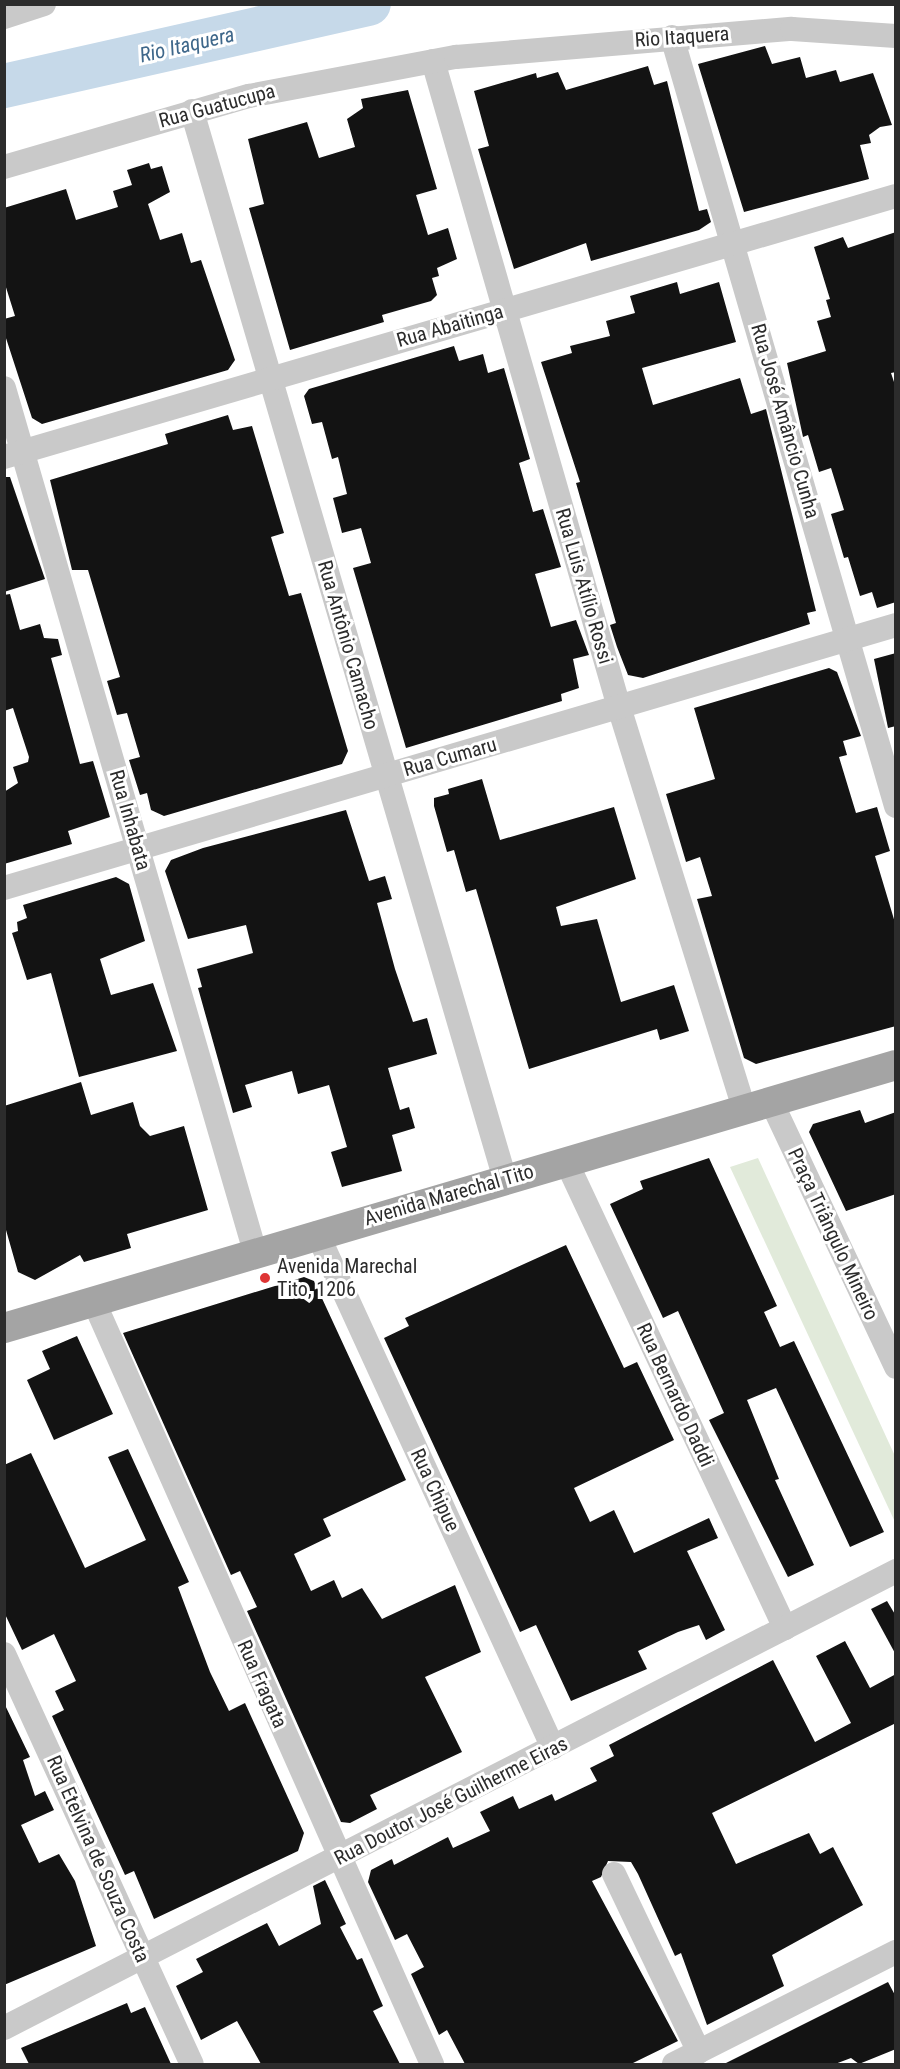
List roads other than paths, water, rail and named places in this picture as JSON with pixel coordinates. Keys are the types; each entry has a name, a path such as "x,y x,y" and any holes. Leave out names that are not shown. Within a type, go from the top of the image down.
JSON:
{"main road":[{"name":"Avenida Marechal Tito","path":"6,1323 94,1302 316,1233 896,1065"}],"street":[{"path":"4,17 44,4"},
{"name":"Rio Itaquera","path":"433,61 672,37 792,29 896,36"},
{"name":"Rua José Amâncio Cunha","path":"672,37 896,806"},
{"name":"Rua Guatucupa","path":"4,167 192,111 433,61"},
{"name":"Rua Luis Atílio Rossi","path":"433,61 619,706 758,1105"},
{"name":"Rua Antônio Camacho","path":"192,111 506,1179"},
{"name":"Rua Abaitinga","path":"13,454 505,309 734,246 896,196"},
{"name":"Rua Inhabata","path":"4,388 13,454 138,848 255,1252"},
{"name":"Rua Cumaru","path":"4,888 896,625"},
{"name":"Praça Triângulo Mineiro","path":"758,1105 896,1367"},
{"name":"Rua Bernardo Daddi","path":"566,1161 785,1628"},
{"name":"Rua Chipue","path":"316,1233 553,1748"},
{"name":"Rua Fragata","path":"94,1302 338,1859 432,2064"},
{"name":"Rua Doutor José Guilherme Eiras","path":"4,2028 338,1859 896,1571"},
{"name":"Rua Etelvina de Souza Costa","path":"4,1654 192,2064"},
{"path":"614,1874 699,2052"},
{"path":"674,2064 896,1952"}],"waterway":[{"name":"Rio Itaquera","path":"4,86 369,4"}],"place":[{"name":"Avenida Marechal Tito, 1206","path":"265,1278"}]}
